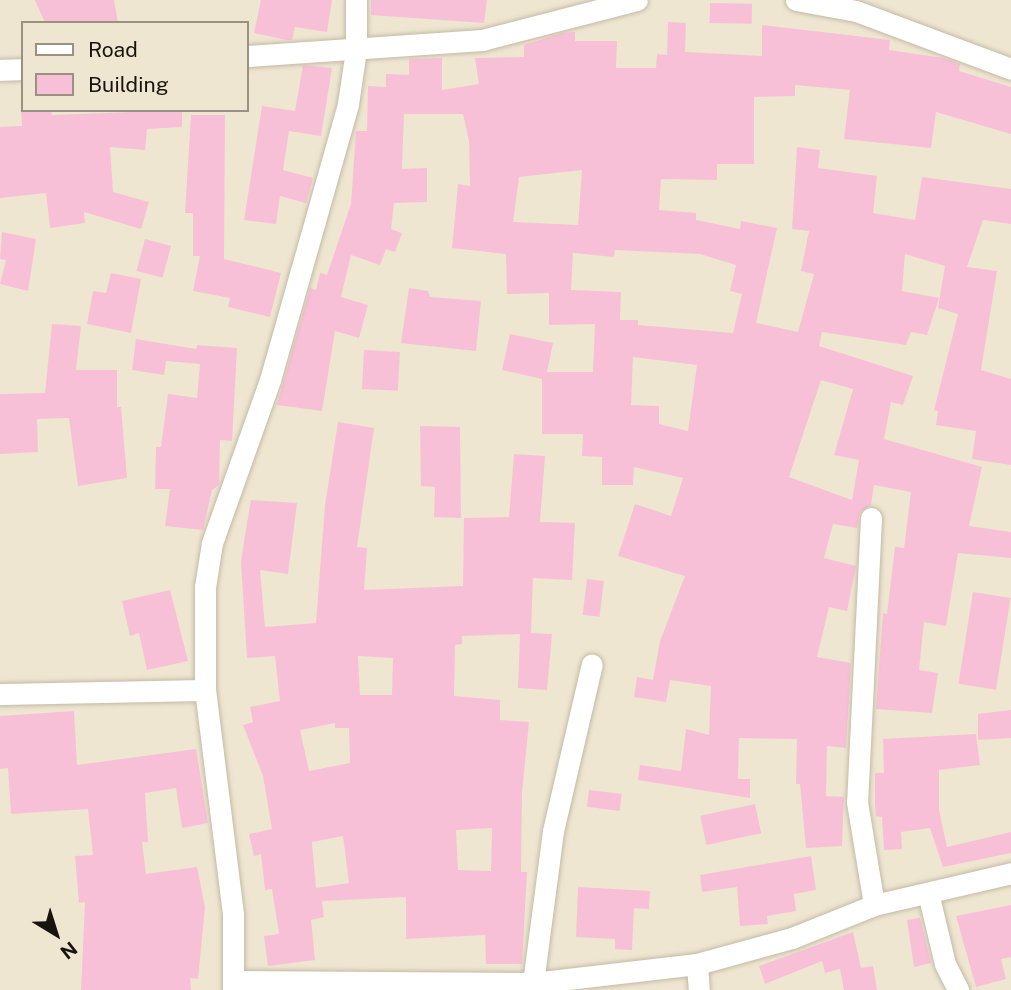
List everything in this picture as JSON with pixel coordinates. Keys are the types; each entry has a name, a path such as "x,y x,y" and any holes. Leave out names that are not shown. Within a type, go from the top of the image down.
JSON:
{"street":[{"path":"356,0 356,50 348,104 270,380 212,543 202,626 205,690 233,914 233,986 533,983 697,964 792,937 874,905 1011,873"},
{"path":"248,56 482,40 637,0"},
{"path":"796,0 856,11 1011,68"},
{"path":"0,70 21,69"},
{"path":"872,518 857,802 874,905"},
{"path":"533,983 553,831 592,664"},
{"path":"0,694 205,690"},
{"path":"928,893 945,964 958,990"},
{"path":"697,964 699,990"}],"building":[{"path":"35,0 114,0 118,21 44,21"},
{"path":"261,0 332,0 327,32 295,27 292,40 254,33"},
{"path":"371,0 487,0 484,23 371,15"},
{"path":"710,3 752,4 752,24 710,23"},
{"path":"668,22 686,23 685,52 762,56 762,25 890,40 889,50 943,58 960,64 959,71 1011,87 1011,134 936,112 931,148 844,139 850,90 795,85 795,96 754,97 754,164 717,164 717,180 661,179 659,210 696,213 696,220 740,229 741,221 777,228 756,323 798,332 814,274 801,271 809,231 792,229 797,147 820,150 818,168 877,176 873,213 915,220 922,177 1011,189 1011,224 983,220 967,267 997,271 981,370 1011,379 1011,465 972,459 976,431 936,425 938,411 934,410 958,314 938,308 945,266 905,254 902,291 939,298 927,335 911,332 906,345 822,332 819,346 913,376 903,405 891,402 884,439 982,467 969,526 1011,532 1011,558 958,553 946,626 924,622 919,670 938,673 932,713 876,709 883,613 887,614 895,547 904,548 911,492 874,485 871,505 860,512 857,528 833,524 824,558 856,566 847,611 829,607 817,657 851,663 846,748 827,746 826,796 844,797 842,846 806,848 800,784 796,784 797,739 739,738 738,779 750,779 750,798 638,780 640,765 681,771 686,729 709,735 711,686 670,680 666,702 634,697 637,677 653,680 660,641 685,576 618,556 635,504 671,516 683,478 634,467 633,485 602,485 602,457 582,456 583,434 542,434 542,379 502,370 510,334 553,343 547,372 593,372 595,324 549,325 549,293 507,294 506,254 452,248 458,184 470,186 469,141 463,114 404,114 402,169 427,168 427,202 394,203 391,229 402,233 395,252 386,249 380,265 351,255 341,297 368,305 359,338 335,331 322,411 277,405 310,288 316,290 320,273 327,275 351,204 356,131 367,131 368,86 386,87 386,74 409,75 409,59 442,58 442,90 479,84 475,58 524,57 524,45 563,33 575,32 575,41 617,41 616,68 656,68 657,54 667,55","holes":["582,170 578,225 513,222 519,177","615,250 700,254 736,265 730,291 742,294 733,333 638,325 638,320 620,320 621,292 571,290 573,253 614,257","633,357 697,365 688,431 659,424 659,406 631,405","821,380 853,389 834,455 859,460 852,500 789,477"]},
{"path":"303,65 332,68 321,136 289,131 283,170 313,178 306,203 280,196 276,224 244,220 262,106 295,111"},
{"path":"21,112 51,112 52,115 182,112 182,127 147,129 145,150 110,147 113,192 149,202 141,229 84,212 85,223 50,228 46,193 0,198 0,127 22,126"},
{"path":"191,115 225,115 224,259 281,273 270,317 228,307 230,298 193,291 200,256 193,256 193,213 185,213"},
{"path":"2,232 36,239 28,291 0,284 6,260 0,259"},
{"path":"145,239 171,246 163,278 136,271"},
{"path":"111,273 141,279 131,333 87,324 93,291 106,293"},
{"path":"409,288 428,291 430,297 481,301 476,351 401,343"},
{"path":"52,324 81,326 76,370 117,370 117,407 121,407 127,478 78,486 69,418 37,419 38,452 0,454 0,394 45,393"},
{"path":"136,339 196,349 197,345 237,348 232,441 220,440 219,485 212,490 203,530 165,526 170,489 155,489 156,447 161,447 168,394 197,398 200,364 166,361 164,375 132,370"},
{"path":"364,350 400,352 398,391 362,389"},
{"path":"338,422 374,428 357,547 367,548 364,590 463,586 464,518 509,517 514,454 545,456 540,522 575,523 572,580 533,578 531,633 552,634 547,690 518,688 520,634 462,636 462,644 455,645 454,696 500,700 500,720 529,722 522,793 521,872 527,872 522,964 486,964 485,935 406,939 406,897 322,901 324,917 311,920 315,960 268,966 264,936 279,934 272,889 265,890 261,854 254,856 249,834 272,829 263,776 243,725 253,722 250,707 280,701 275,656 247,658 241,562 251,500 297,503 288,574 260,570 265,627 316,623 325,505","holes":["358,656 393,658 392,695 360,695","335,723 335,728 349,728 350,763 309,771 300,730","492,828 491,871 458,870 456,830","343,836 349,883 316,888 312,842"]},
{"path":"420,426 460,427 461,518 434,517 435,487 421,486"},
{"path":"587,579 604,581 599,617 583,615"},
{"path":"170,590 188,661 147,670 139,633 130,636 122,601"},
{"path":"973,592 1011,598 996,690 958,684"},
{"path":"1011,710 1011,738 978,740 978,714"},
{"path":"74,711 77,765 196,749 208,823 182,828 176,788 145,793 148,842 142,842 146,874 197,867 205,907 198,979 190,978 191,990 81,990 85,902 79,903 75,856 93,855 88,809 11,814 8,768 0,769 0,716"},
{"path":"976,734 980,765 939,770 939,810 947,847 1011,832 1011,853 943,867 930,828 901,832 902,849 884,850 882,817 876,816 875,805 875,773 884,773 883,739"},
{"path":"589,790 622,794 620,811 587,807"},
{"path":"755,804 761,833 706,845 700,816"},
{"path":"811,856 816,890 794,894 796,911 767,916 768,924 740,926 737,887 702,892 700,875"},
{"path":"578,887 650,891 649,909 634,908 632,950 615,949 615,939 576,937"},
{"path":"1011,905 1011,957 1001,959 1006,979 976,987 956,916"},
{"path":"920,918 931,963 914,967 907,920"},
{"path":"853,932 861,968 873,966 877,990 844,990 840,969 825,973 822,961 765,984 759,966"}]}
